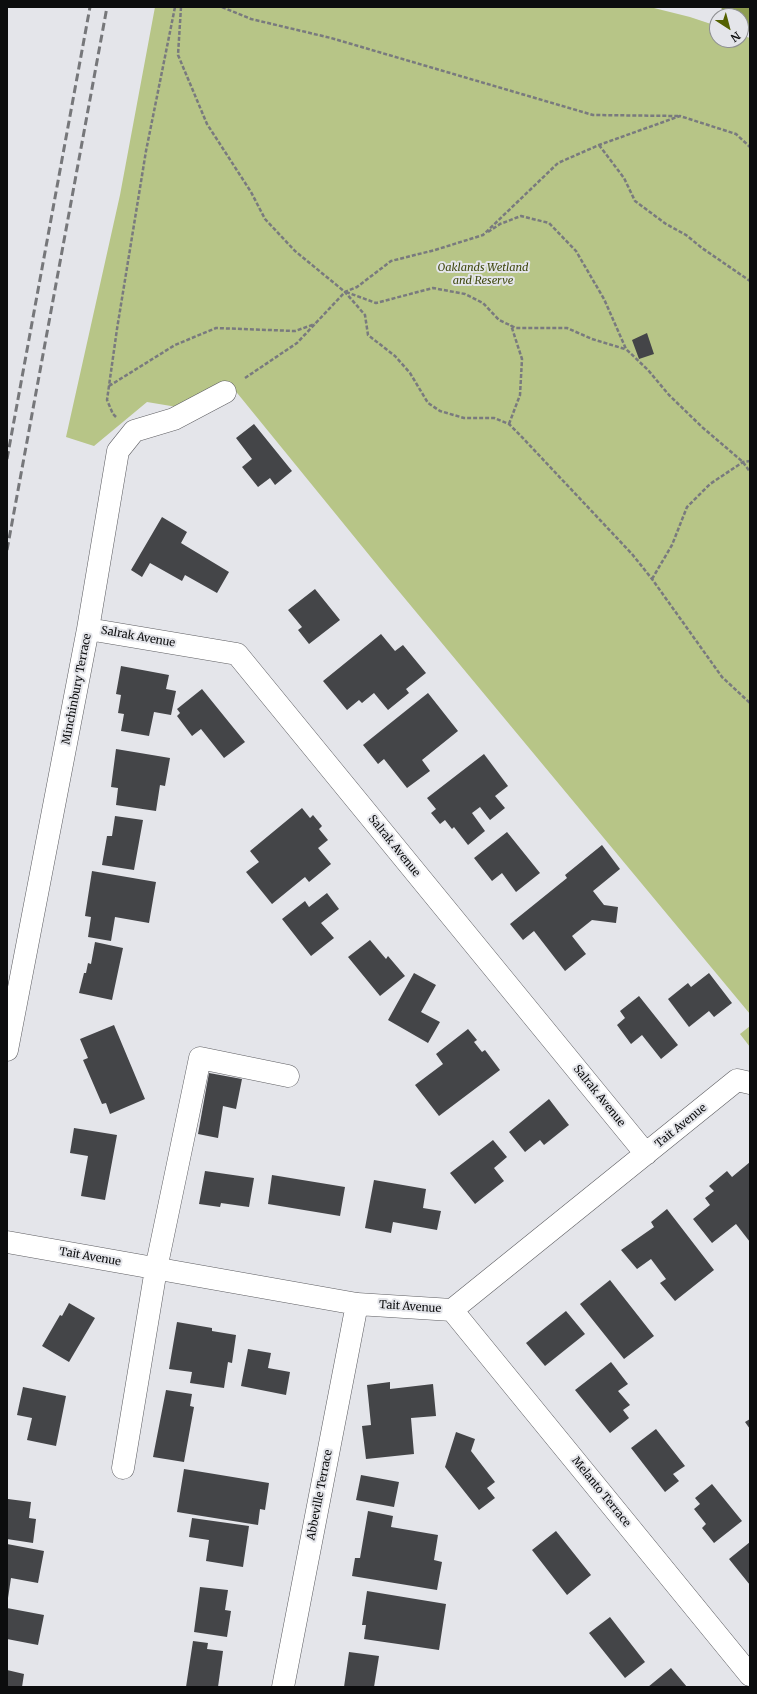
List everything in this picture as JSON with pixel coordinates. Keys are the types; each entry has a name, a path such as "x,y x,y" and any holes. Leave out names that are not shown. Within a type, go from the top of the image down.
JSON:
{"street":[{"path":"134,431 174,419 225,392"},
{"name":"Minchinbury Terrace","path":"7,1050 88,629 118,451 134,431"},
{"name":"Salrak Avenue","path":"88,629 237,654 646,1154"},
{"path":"123,1468 156,1269 200,1058 288,1076"},
{"name":"Tait Avenue","path":"7,1242 357,1304 452,1310 646,1154 744,1082"},
{"name":"Abbeville Terrace","path":"283,1687 357,1304"},
{"name":"Melanto Terrace","path":"452,1310 750,1675"}],"path":[{"path":"134,431 113,414 107,400 128,257 146,151 175,7"},
{"path":"181,7 178,55 207,124 251,192 265,219 295,251 345,292 365,315 368,335 395,356 410,373 428,403 440,411 464,418 494,418 509,424 632,554 652,579 722,677 750,703"},
{"path":"222,7 251,19 331,38 593,115 680,116 736,134 750,147"},
{"path":"483,235 558,163 599,145 680,116"},
{"path":"599,145 624,178 635,201 666,224 686,235 702,248 750,281"},
{"path":"225,392 297,343 345,292 357,287 391,261 435,250 483,235 500,224 521,216 549,223 576,251 604,299 626,349 648,370 669,395 702,427 743,462 750,472"},
{"path":"345,292 376,303 434,288 465,294 483,303 499,320 516,328 568,328 592,339 626,349"},
{"path":"109,386 176,345 216,328 295,331 316,324"},
{"path":"509,424 520,395 522,359 511,325"},
{"path":"652,579 672,545 687,507 710,484 743,462 750,461"}],"green space":[{"name":"Oaklands Wetland and Reserve","path":"155,7 650,7 709,23 709,48 749,48 750,38 750,1014 387,577 229,383 183,408 147,402 94,446 66,437 120,195"},
{"path":"750,1026 750,1047 740,1034"}],"building":[{"path":"647,333 654,354 639,359 632,340"},
{"path":"254,424 292,471 275,485 270,478 258,487 242,467 252,459 236,438"},
{"path":"162,517 187,532 181,543 229,572 217,593 185,575 182,581 150,563 142,577 131,570"},
{"path":"315,589 340,620 309,644 298,630 302,627 288,610"},
{"path":"381,634 395,651 403,645 426,673 406,689 409,693 388,710 374,693 362,703 359,700 347,710 323,681"},
{"path":"121,666 169,675 166,689 176,691 171,715 154,712 149,736 121,731 124,714 118,713 121,695 116,694"},
{"path":"202,689 245,742 224,758 201,729 192,736 177,716 180,713 177,709"},
{"path":"428,693 458,731 422,760 430,771 407,788 384,759 378,764 363,745"},
{"path":"116,749 170,758 165,786 160,785 156,811 116,805 118,788 111,787"},
{"path":"484,754 508,786 495,796 505,808 490,820 480,807 472,813 485,831 468,845 454,827 452,829 445,820 440,824 431,813 436,809 427,798"},
{"path":"302,808 310,818 313,815 322,826 319,829 328,840 318,848 331,864 309,882 305,877 272,904 246,872 259,862 250,851"},
{"path":"115,816 143,820 134,870 102,865 107,836 112,836"},
{"path":"507,832 540,873 516,892 502,873 492,881 474,858"},
{"path":"602,845 620,869 593,891 604,905 618,907 616,923 592,920 572,936 586,954 565,971 534,931 523,940 510,924 567,878 565,875"},
{"path":"92,871 156,882 149,923 115,917 111,941 88,937 91,917 85,916"},
{"path":"327,893 339,909 321,923 334,938 311,956 282,919 305,901 309,907"},
{"path":"370,940 386,959 388,956 405,976 380,996 348,957"},
{"path":"95,942 123,948 112,1000 79,993 88,963 91,964"},
{"path":"414,973 436,985 421,1012 440,1022 428,1043 388,1020"},
{"path":"709,973 732,1003 714,1017 709,1011 689,1027 668,999 688,983 691,987"},
{"path":"639,996 678,1045 661,1059 642,1035 631,1044 617,1025 625,1018 620,1011"},
{"path":"114,1025 145,1099 110,1114 106,1103 102,1104 83,1060 88,1058 80,1039"},
{"path":"468,1029 477,1040 474,1042 482,1052 485,1050 500,1070 439,1116 415,1085 443,1064 436,1054"},
{"path":"209,1073 242,1079 236,1109 223,1106 218,1138 198,1134"},
{"path":"549,1099 569,1125 544,1145 540,1140 525,1152 509,1132"},
{"path":"74,1128 117,1135 105,1200 81,1196 88,1156 70,1153"},
{"path":"493,1140 507,1157 494,1168 504,1181 475,1204 450,1173"},
{"path":"750,1162 750,1242 736,1224 712,1243 693,1219 710,1205 705,1198 714,1191 709,1186 727,1171 732,1177"},
{"path":"205,1171 254,1178 249,1207 221,1203 220,1207 199,1204"},
{"path":"272,1175 345,1187 340,1216 268,1204"},
{"path":"374,1180 426,1189 423,1208 441,1211 437,1230 393,1222 391,1233 365,1228"},
{"path":"667,1209 714,1270 675,1301 660,1283 666,1279 651,1259 637,1269 621,1250 654,1227 651,1222"},
{"path":"610,1280 654,1336 624,1359 580,1304"},
{"path":"69,1303 95,1318 69,1362 42,1346 60,1315 62,1316"},
{"path":"566,1311 585,1334 545,1366 526,1343"},
{"path":"177,1322 212,1328 212,1331 236,1335 232,1363 228,1362 224,1388 190,1383 192,1372 169,1369"},
{"path":"248,1349 271,1353 268,1368 290,1372 286,1395 241,1386"},
{"path":"611,1362 628,1384 618,1391 630,1405 623,1410 629,1418 610,1433 575,1390"},
{"path":"390,1382 390,1389 433,1384 436,1416 411,1418 414,1454 366,1459 362,1426 371,1425 367,1385"},
{"path":"23,1387 66,1396 56,1446 27,1440 32,1418 17,1415"},
{"path":"166,1390 192,1394 190,1406 194,1407 184,1462 153,1457"},
{"path":"750,1419 750,1429 745,1422"},
{"path":"656,1429 685,1466 673,1474 679,1481 665,1492 631,1448"},
{"path":"456,1432 475,1439 471,1451 495,1482 487,1488 495,1498 479,1510 445,1467"},
{"path":"184,1469 269,1483 265,1510 260,1509 258,1525 177,1512"},
{"path":"361,1475 399,1482 394,1507 356,1500"},
{"path":"712,1484 742,1521 714,1543 702,1528 706,1524 694,1509 700,1504 695,1498"},
{"path":"8,1499 31,1502 29,1518 36,1519 33,1543 7,1539"},
{"path":"368,1511 393,1516 391,1527 438,1535 434,1560 442,1562 437,1590 352,1576 355,1558 360,1558"},
{"path":"192,1518 249,1526 243,1567 206,1561 209,1540 189,1537"},
{"path":"556,1531 591,1575 567,1595 532,1550"},
{"path":"750,1542 750,1585 729,1559"},
{"path":"7,1544 44,1551 38,1583 11,1578 8,1598"},
{"path":"200,1587 228,1590 225,1610 231,1611 227,1637 194,1632"},
{"path":"367,1591 446,1604 439,1650 364,1639 366,1625 362,1625"},
{"path":"7,1608 44,1615 38,1645 7,1639"},
{"path":"610,1617 645,1662 625,1678 589,1633"},
{"path":"193,1641 208,1643 207,1649 223,1651 218,1687 186,1687"},
{"path":"349,1652 379,1656 374,1687 344,1687"},
{"path":"671,1668 687,1687 648,1687"},
{"path":"7,1670 24,1674 22,1687 7,1687"}],"waterway":[{"path":"744,7 750,9"}],"railway":[{"path":"7,459 90,7"},
{"path":"7,550 107,7"}]}
